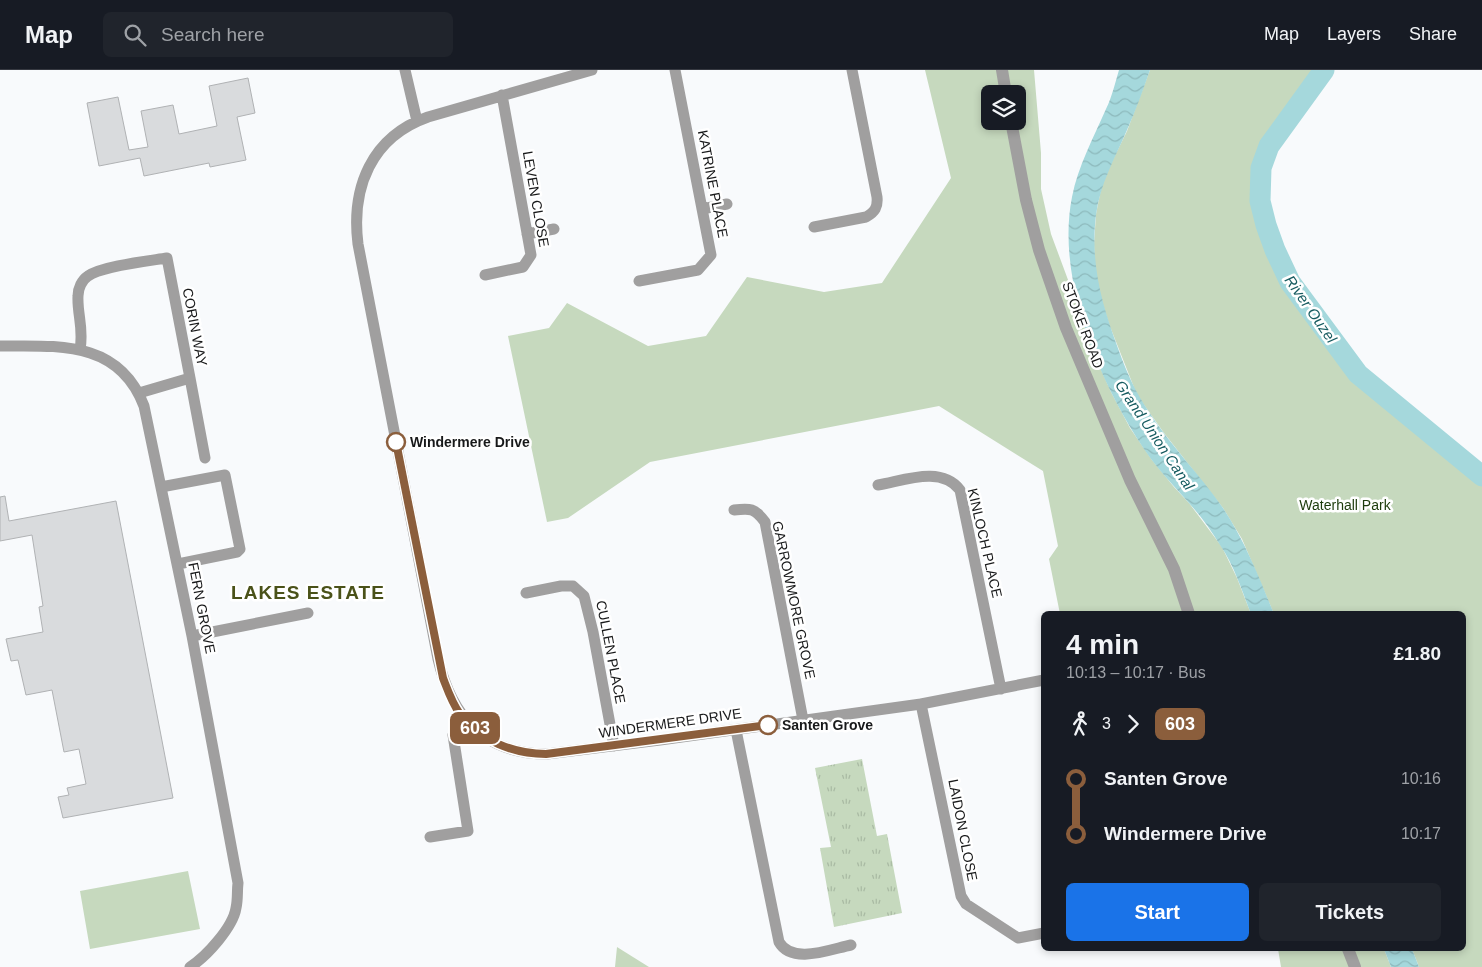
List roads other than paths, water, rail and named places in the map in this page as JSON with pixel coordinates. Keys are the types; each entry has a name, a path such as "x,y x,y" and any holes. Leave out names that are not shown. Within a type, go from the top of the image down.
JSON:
{"street":[{"path":"406,70 417,121"},
{"name":"WINDERMERE DRIVE","path":"592,70 564,74 417,121 396,135 379,152 363,180 357,200 356,232 438,659 451,698 460,714 467,722 494,742 513,750 528,753 556,753 921,704 1041,681"},
{"name":"KATRINE PLACE","path":"639,281 698,270 711,255 675,70"},
{"path":"814,227 866,217 877,206 877,197 852,70"},
{"path":"1002,70 1004,85"},
{"name":"LEVEN CLOSE","path":"485,275 523,267 531,255 502,95"},
{"name":"STOKE ROAD","path":"1013,130 1026,200 1039,250 1066,328 1130,480 1174,569 1188,611"},
{"path":"702,209 727,204"},
{"path":"528,234 554,229"},
{"name":"CORIN WAY","path":"80,349 83,332 78,294 84,279 91,274 104,270 166,258 190,378 139,393"},
{"name":"FERN GROVE","path":"0,346 57,346 80,349 99,356 122,373 139,393 144,406 178,564 238,883 236,909 222,936 201,960 190,967"},
{"path":"190,378 205,458"},
{"path":"161,487 225,475 240,549 237,552 178,564"},
{"name":"KINLOCH PLACE","path":"878,486 935,476 949,480 960,490 1001,689"},
{"name":"GARROWMORE GROVE","path":"734,510 748,508 758,513 765,522 804,720"},
{"name":"CULLEN PLACE","path":"526,593 561,586 573,586 584,596 614,746"},
{"path":"192,636 308,613"},
{"name":"LAIDON CLOSE","path":"921,704 960,896 966,904 1018,938 1041,934"},
{"path":"430,837 468,831 453,735 467,722"},
{"path":"736,730 779,942 786,951 800,955 851,945"},
{"path":"1349,951 1355,967"}],"water":[{"name":"Grand Union Canal","path":"1119,70 1150,70 1104,182 1096,215 1096,267 1107,317 1129,375 1144,405 1223,508 1238,533 1273,611 1250,611 1234,570 1217,539 1197,512 1151,459 1133,432 1100,369 1087,335 1077,300 1070,264 1069,230 1072,197 1082,163 1110,100"},
{"path":"1385,951 1413,951 1419,967 1391,967"}],"waterway":[{"name":"River Ouzel","path":"1324,70 1269,146 1261,168 1260,201 1275,250 1290,282 1358,374 1482,476"}],"place":[{"name":"Windermere Drive","path":"396,442"},
{"name":"Santen Grove","path":"768,725"}],"district":[{"name":"LAKES ESTATE","path":"308,592"}],"park label":[{"name":"Waterhall Park","path":"1345,505"}]}
